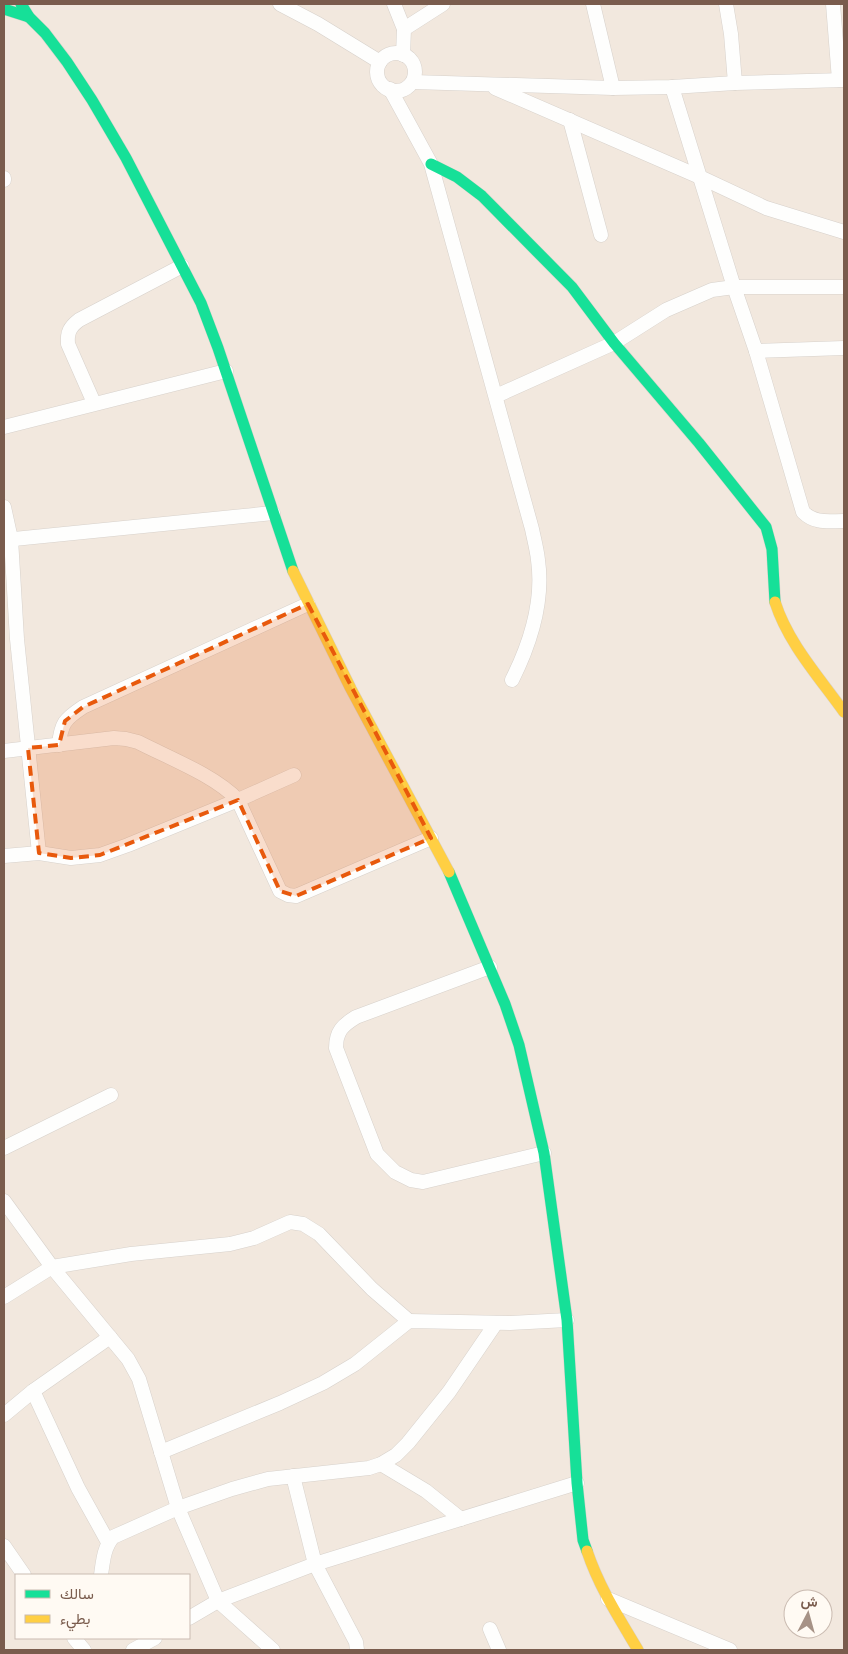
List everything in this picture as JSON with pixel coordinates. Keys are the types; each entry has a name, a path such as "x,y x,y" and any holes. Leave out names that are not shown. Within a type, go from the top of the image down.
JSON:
{"street":[{"path":"22,4 30,17 51,40 92,100 126,158 201,303 226,371 290,564 351,689 453,880 505,1004 519,1045 544,1153 567,1320 577,1484 583,1540 590,1564 638,1650"},
{"path":"280,4 318,24 380,62"},
{"path":"394,4 404,29 403,54"},
{"path":"404,29 443,4"},
{"path":"593,4 613,88"},
{"path":"726,4 731,34 735,83"},
{"path":"412,82 613,88 842,80 833,4"},
{"path":"4,9 30,17"},
{"path":"390,90 402,90 408,87 415,76 413,63 403,54 390,54 380,62 378,68 380,81 390,90 432,164 532,529 539,561 539,597 533,628 523,657 512,680"},
{"path":"488,85 766,208 844,232"},
{"path":"672,87 734,287 756,351 803,512 810,518 820,522 844,521"},
{"path":"570,120 601,235"},
{"path":"432,164 457,177 482,196 572,287 614,343 766,527 772,549 775,601 780,617 794,643 844,712"},
{"path":"94,403 68,344 67,335 71,327 79,320 182,266"},
{"path":"496,396 614,343 666,310 712,290 734,287 844,287"},
{"path":"756,351 844,348"},
{"path":"4,426 226,371"},
{"path":"4,507 8,539 11,640 28,748 39,854"},
{"path":"8,539 273,513"},
{"path":"59,744 60,730 65,721 84,707 308,604"},
{"path":"4,751 114,738 138,742 230,791 238,800 280,891 288,895 296,896 431,838"},
{"path":"4,856 39,854 70,858 100,855 238,800 294,774"},
{"path":"490,967 356,1017 343,1025 338,1032 336,1048 377,1154 395,1172 411,1180 423,1182 544,1153"},
{"path":"4,1148 111,1095"},
{"path":"5,1205 52,1267 128,1359 139,1379 178,1508 218,1601 273,1650"},
{"path":"4,1296 52,1267 131,1254 230,1244 254,1238 290,1222 304,1224 319,1234 372,1289 409,1321 496,1323 567,1320"},
{"path":"162,1452 323,1383 355,1364 409,1321"},
{"path":"101,1574 105,1550 113,1536 178,1508 259,1482 293,1476 369,1468 381,1464 396,1455 449,1392 496,1323"},
{"path":"4,1415 33,1391 110,1337"},
{"path":"33,1391 78,1488 108,1542"},
{"path":"381,1464 426,1491 461,1518"},
{"path":"293,1476 315,1564 356,1642 357,1650"},
{"path":"190,1617 218,1601 315,1564 577,1484"},
{"path":"4,1546 23,1574"},
{"path":"608,1599 730,1650"},
{"path":"490,1629 499,1650"},
{"path":"75,1639 85,1650"},
{"path":"133,1650 153,1639"}],"highlighted area":[{"path":"308,604 431,838 296,896 280,891 238,800 100,855 71,858 39,853 28,748 59,745 65,721 83,707"}],"shaded area":[{"path":"4,4 844,4 844,1650 4,1650"}],"traffic: fast":[{"path":"21,4 29,17 45,33 67,62 92,100 126,158 201,303 293,571"},
{"path":"4,9 29,17"},
{"path":"431,164 457,177 482,196 572,287 614,343 699,443 766,527 772,549 775,602"},
{"path":"449,872 505,1004 519,1045 544,1153 567,1320 577,1483 583,1540 587,1551"}],"traffic: slow":[{"path":"293,571 351,689 449,872"},
{"path":"775,602 796,646 844,712"},
{"path":"587,1551 603,1590 638,1650"}]}
